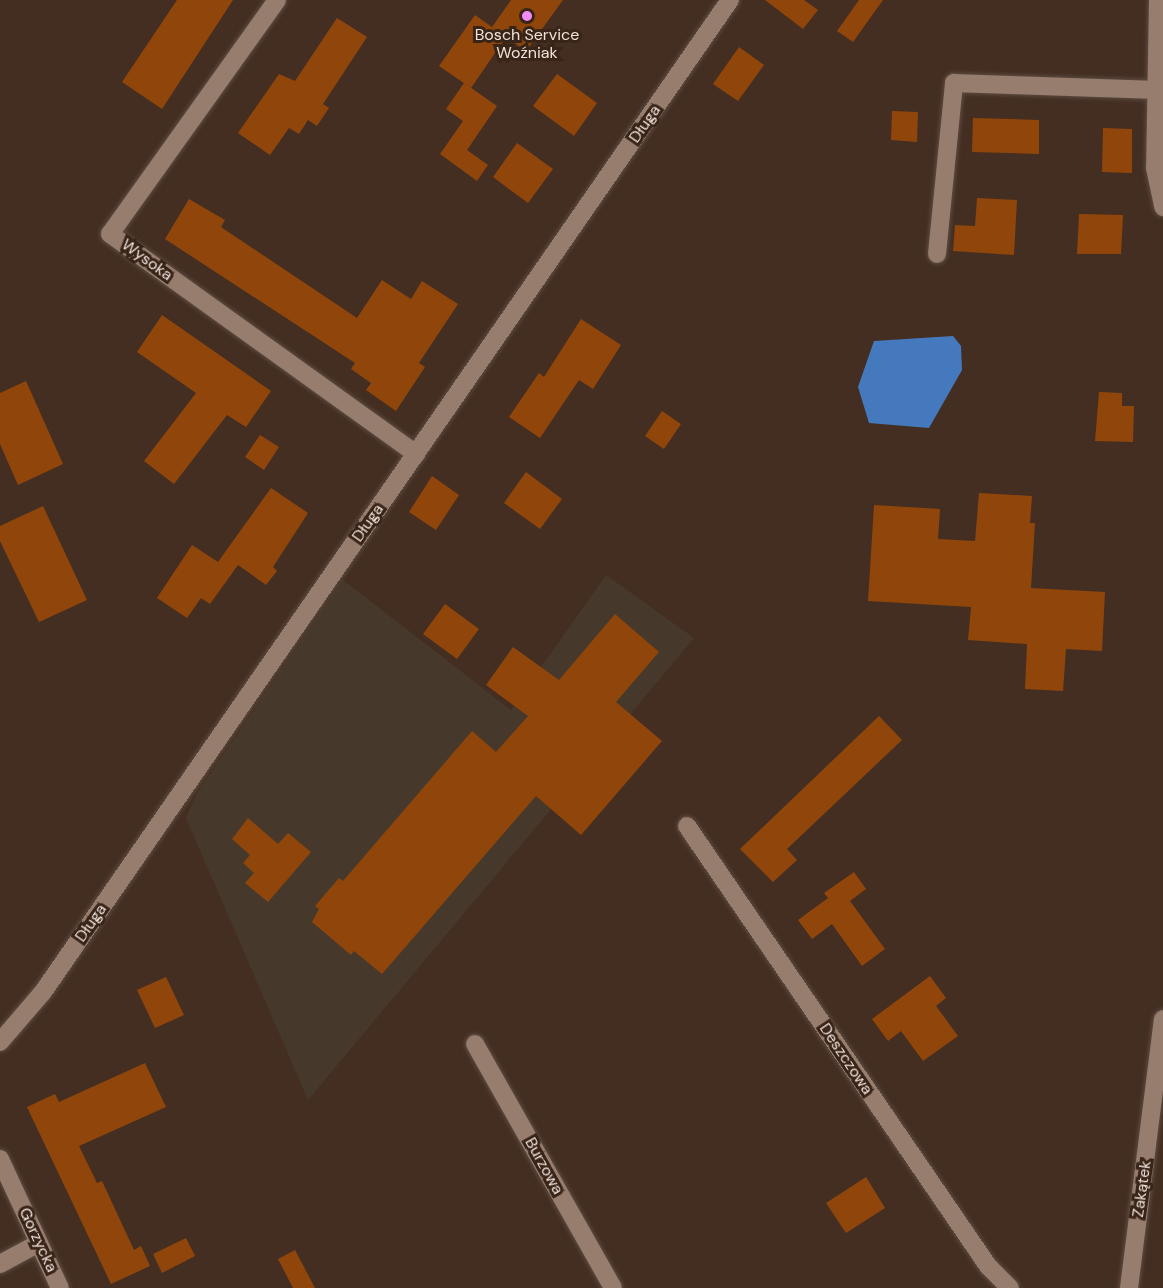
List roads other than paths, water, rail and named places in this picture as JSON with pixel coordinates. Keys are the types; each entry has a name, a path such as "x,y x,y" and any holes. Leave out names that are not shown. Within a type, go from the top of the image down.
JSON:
{"street":[{"name":"Wysoka","path":"277,0 110,234 416,454"},
{"name":"Długa","path":"0,1042 43,992 730,0"},
{"path":"1158,0 1155,168 1163,207"},
{"path":"938,254 954,83 1156,90"},
{"name":"Deszczowa","path":"687,826 988,1266 1010,1288"},
{"name":"Zakątek","path":"1129,1288 1163,1019"},
{"name":"Burzowa","path":"475,1044 613,1288"},
{"name":"Gorzycka","path":"0,1159 60,1288"},
{"path":"0,1264 39,1243"}],"water":[{"path":"953,336 961,346 962,370 929,428 869,423 858,387 874,341"}],"place":[{"name":"Bosch Service Woźniak","path":"527,16"}]}
